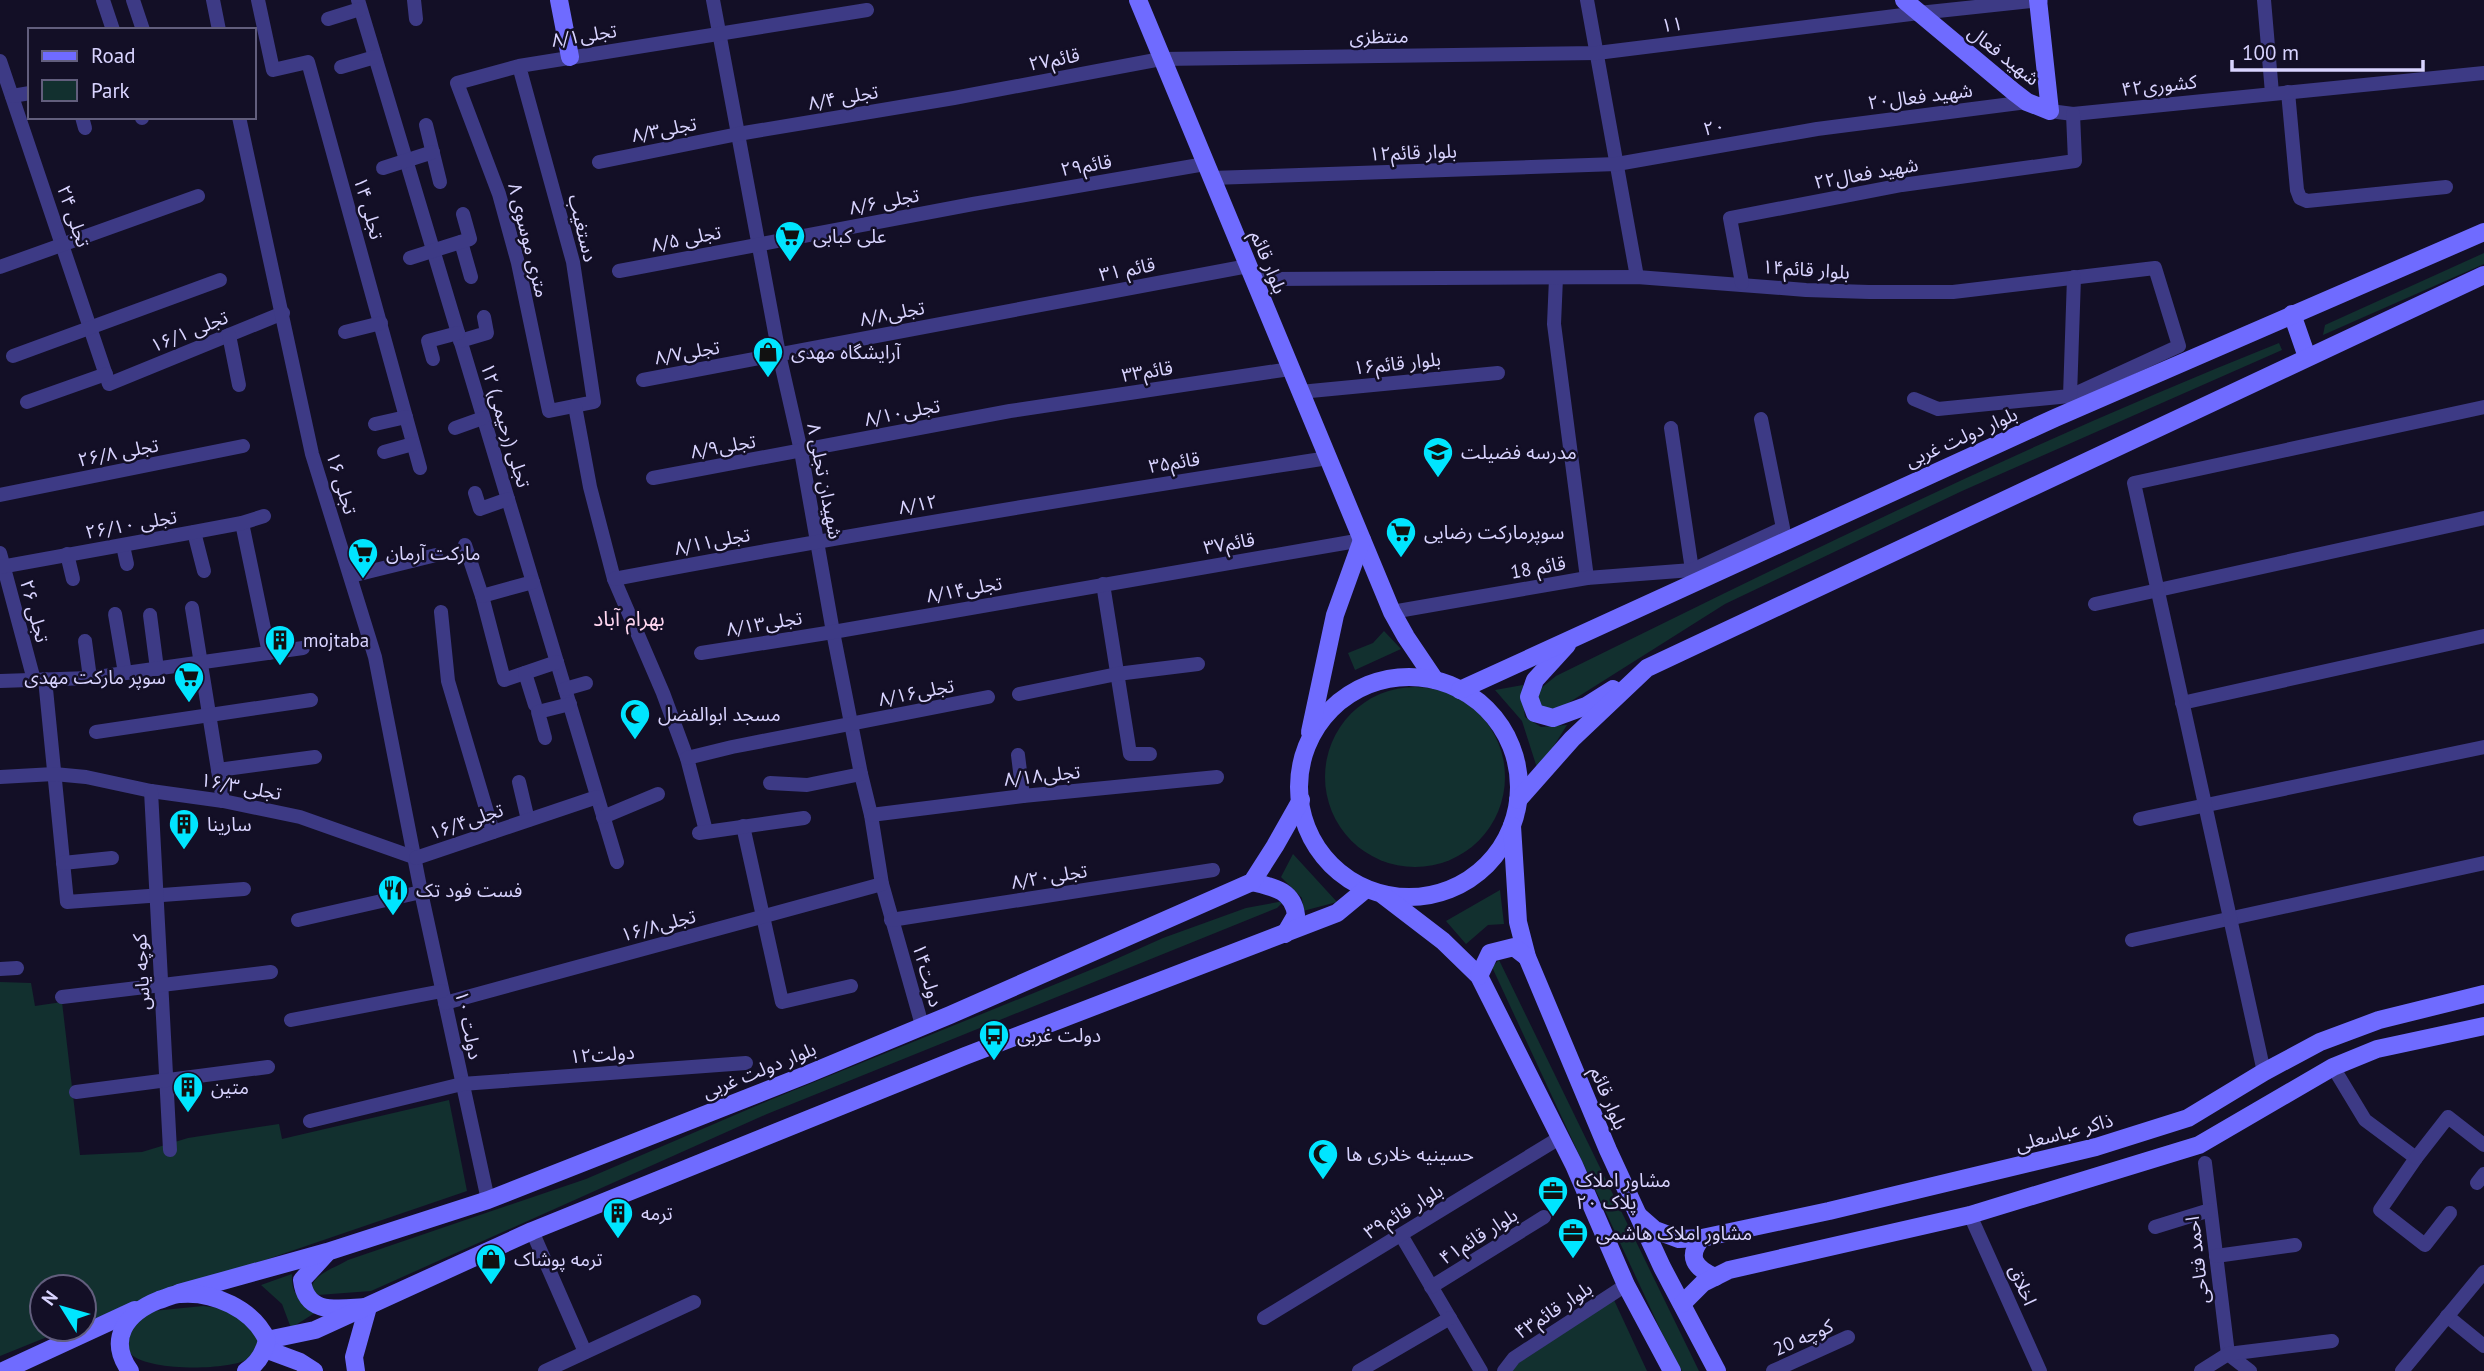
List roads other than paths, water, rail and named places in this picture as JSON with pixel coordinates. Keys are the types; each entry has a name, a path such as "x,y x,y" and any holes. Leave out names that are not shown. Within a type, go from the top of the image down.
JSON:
{"main road":[{"path":"559,0 570,57"},
{"name":"بلوار قائم","path":"1138,0 1392,612 1436,680"},
{"name":"شهید فعال","path":"1904,0 2002,83 2027,102 2050,111"},
{"path":"2039,0 2050,111"},
{"name":"بلوار دولت غربی","path":"1460,690 2042,424 2484,232"},
{"path":"1577,635 1535,680 1529,697 1535,713 1553,718 1586,706 1647,668 2484,275"},
{"path":"2292,314 2307,357"},
{"path":"1362,540 1335,615 1300,775 1306,827 1318,850 1336,870 1374,892 1443,941 1479,976 1561,1137 1626,1285 1672,1371"},
{"path":"1518,800 1572,739 1647,668"},
{"path":"246,1371 254,1366 266,1344 315,1330 532,1231 965,1056 1285,934 1337,913 1374,892 1409,898 1435,894 1460,885 1482,869 1500,849 1512,826 1518,800 1518,774 1512,748 1500,724 1482,705 1460,690 1436,680 1409,677 1383,680 1358,690 1336,705 1318,725 1306,749"},
{"path":"1285,934 1296,915 1292,899 1279,889 1252,882 1301,800"},
{"name":"بلوار قائم","path":"1512,826 1518,922 1527,957 1608,1150 1717,1371"},
{"name":"بلوار دولت غربی","path":"142,1307 179,1293 327,1252 488,1200 950,1015 1252,882"},
{"path":"1479,976 1490,953 1514,947 1527,957"},
{"name":"ذاکر عباسعلی","path":"1639,1216 1655,1230 1679,1239 1702,1238 1829,1211 2096,1147 2188,1118 2320,1042 2379,1020 2484,994"},
{"path":"1682,1304 1692,1292 1730,1270 1970,1215 2199,1145 2333,1067 2377,1049 2484,1026"},
{"path":"1702,1238 1695,1247 1693,1256 1697,1266 1715,1277"},
{"path":"327,1252 302,1280 303,1294 313,1304 327,1308 368,1307"},
{"path":"179,1293 209,1297 242,1310 255,1321 266,1344 314,1371"},
{"path":"3,1371 142,1307"},
{"path":"130,1371 122,1360 119,1341 126,1323 142,1307"},
{"path":"356,1371 354,1357 368,1307"}],"street":[{"path":"103,0 112,28"},
{"path":"132,0 142,28"},
{"path":"213,0 219,28"},
{"name":"تجلی ۱۴","path":"258,0 273,70 307,62 420,468"},
{"path":"414,0 415,19"},
{"name":"شهیدان تجلی ۸","path":"713,0 779,354 801,451 833,632 871,815 882,884 897,936"},
{"path":"1587,0 1637,277"},
{"name":"۱۱","path":"1597,53 2039,0"},
{"path":"2264,0 2272,93"},
{"path":"328,19 359,5"},
{"name":"۱۲ تجلی (رحیمی)","path":"359,5 617,862"},
{"name":"تجلی۸/۱","path":"457,83 519,66 867,10"},
{"name":"منتظزی","path":"1161,59 1597,53"},
{"path":"341,67 375,57"},
{"name":"قائم۲۷","path":"954,98 1161,59"},
{"name":"۲۴ تجلی","path":"0,61 107,379"},
{"name":"دستغیب","path":"519,66 573,262 594,402 575,406"},
{"name":"کشوری۴۲","path":"2050,111 2073,114 2484,73"},
{"name":"۸ متری موسوی","path":"457,83 499,194 549,411 575,406"},
{"path":"2288,92 2300,198 2307,201 2446,187"},
{"path":"12,96 28,93"},
{"name":"۸/۴ تجلی","path":"738,134 954,98"},
{"name":"شهید فعال۲۰","path":"1817,129 2027,102"},
{"name":"شهید فعال۲۲","path":"1742,284 1730,218 1902,186 2075,161 2073,114"},
{"name":"۱۶ تجلی","path":"239,119 312,454 376,657 415,858"},
{"path":"426,125 440,182"},
{"name":"۲۰","path":"1617,164 1817,129"},
{"name":"تجلی۸/۳","path":"599,162 738,134"},
{"path":"383,168 433,152"},
{"name":"بلوار قائم۱۲","path":"1208,171 1617,164"},
{"name":"قائم۲۹","path":"973,204 1208,171"},
{"path":"0,267 198,196"},
{"name":"تجلی ۸/۶","path":"760,243 973,204"},
{"path":"463,214 471,277"},
{"path":"410,258 466,241"},
{"name":"تجلی ۸/۵","path":"619,271 760,243"},
{"name":"بلوار قائم۱۴","path":"1251,273 1637,277 1806,290 1953,292 2155,268 2179,345 2070,396"},
{"name":"قائم ۳۱","path":"1013,310 1251,273"},
{"path":"1914,399 1938,409 2070,396 2074,277"},
{"path":"1556,278 1554,324 1587,578"},
{"path":"13,356 219,280"},
{"name":"تجلی۸/۸","path":"779,354 1013,310"},
{"name":"۱۶/۱ تجلی","path":"27,402 107,379 283,313"},
{"path":"433,359 428,341 487,333 484,317"},
{"path":"345,332 381,323"},
{"path":"229,335 239,385"},
{"name":"تجلی۸/۷","path":"643,380 779,354"},
{"name":"قائم۳۳","path":"1010,411 1290,369"},
{"name":"بلوار قائم۱۶","path":"1300,392 1498,373"},
{"path":"575,406 590,486 614,579 654,670 687,758 702,832 804,818"},
{"path":"2264,1072 2134,483 2484,407"},
{"name":"تجلی۸/۱۰","path":"801,451 1010,411"},
{"path":"375,424 406,417"},
{"path":"455,428 483,418"},
{"path":"1671,428 1692,570 1783,528 1761,419"},
{"path":"384,452 413,444"},
{"name":"۲۶/۸ تجلی","path":"0,495 243,446"},
{"name":"تجلی۸/۹","path":"653,478 801,451"},
{"name":"قائم۳۵","path":"1027,505 1328,458"},
{"path":"474,493 480,509 508,499"},
{"name":"۸/۱۲","path":"816,541 1027,505"},
{"name":"۲۶/۱۰ تجلی","path":"1,562 122,546 242,523 264,516"},
{"path":"2095,604 2484,518"},
{"path":"242,523 269,653"},
{"path":"194,532 204,571"},
{"name":"قائم۳۷","path":"1103,584 1362,540"},
{"name":"تجلی۸/۱۱","path":"614,579 816,541"},
{"path":"465,545 482,596 504,680 557,662"},
{"path":"122,546 127,564"},
{"path":"67,554 74,579"},
{"path":"351,576 436,555"},
{"name":"۲۶ تجلی","path":"1,562 40,680 54,774 67,902 157,896"},
{"name":"18 قائم","path":"1392,612 1587,578 1692,570"},
{"path":"482,596 533,582"},
{"path":"1103,584 1130,754 1150,754"},
{"name":"تجلی۸‌/۱۴","path":"833,632 1103,584"},
{"path":"192,608 223,801"},
{"path":"441,612 448,681 493,832"},
{"path":"115,614 125,673"},
{"path":"150,615 157,668"},
{"name":"تجلی۸/۱۳","path":"701,653 833,632"},
{"path":"2182,703 2484,636"},
{"path":"85,641 90,678"},
{"path":"0,681 90,678 303,648"},
{"path":"1019,694 1117,674 1198,664"},
{"path":"525,673 535,705"},
{"path":"545,738 538,712 567,697 586,683"},
{"name":"تجلی۸/۱۶","path":"687,758 988,698"},
{"path":"96,732 311,700"},
{"path":"2140,819 2484,747"},
{"path":"1018,755 1023,796"},
{"path":"218,770 315,757"},
{"name":"۱۶/۳ تجلی","path":"0,777 54,774 86,777 151,791 223,801 300,817 415,858"},
{"path":"770,783 807,785 861,774"},
{"name":"تجلی۸/۱۸","path":"871,815 1023,796 1217,777"},
{"path":"519,782 528,820"},
{"name":"کوچه یاس","path":"151,791 170,1150"},
{"path":"603,817 658,794"},
{"name":"تجلی۱۶/۴","path":"415,858 597,797"},
{"path":"743,826 782,1002 850,986"},
{"path":"63,863 112,858"},
{"name":"۱۰ دولت","path":"415,858 488,1200"},
{"path":"2132,940 2484,863"},
{"name":"تجلی۸/۲۰","path":"891,920 1213,870"},
{"name":"تجلی۱۶/۸","path":"291,1020 443,997 882,884"},
{"path":"157,896 244,889"},
{"path":"298,920 421,892"},
{"name":"۱۴دولت","path":"897,936 922,1025"},
{"path":"0,969 17,968"},
{"path":"62,997 271,972"},
{"name":"۱۲دولت","path":"310,1121 462,1084 746,1063"},
{"path":"76,1091 268,1067"},
{"path":"2333,1067 2365,1120 2416,1158"},
{"path":"2449,1213 2425,1245 2380,1210 2448,1117 2484,1145"},
{"name":"بلوار قائم۳۹","path":"1264,1318 1561,1137"},
{"name":"احمد فتاحی","path":"2205,1163 2228,1353"},
{"path":"2155,1227 2210,1210"},
{"name":"اخلاق","path":"1970,1215 2040,1371"},
{"name":"بلوار قائم۴۱","path":"1431,1287 1544,1217"},
{"path":"532,1231 585,1352"},
{"path":"1401,1235 1481,1371"},
{"path":"2216,1256 2295,1245"},
{"path":"2402,1371 2484,1272"},
{"name":"بلوار قائم۴۳","path":"1504,1371 1514,1357 1626,1285"},
{"path":"545,1371 694,1302"},
{"path":"2447,1316 2484,1346"},
{"path":"1359,1371 1450,1318"},
{"name":"کوچه 20","path":"1773,1371 1848,1337"},
{"path":"2201,1371 2228,1353 2332,1341"},
{"path":"2228,1353 2250,1371"}],"place":[{"name":"علی کبابی","path":"790,263"},
{"name":"آرایشگاه مهدی","path":"768,379"},
{"name":"مدرسه فضیلت","path":"1438,479"},
{"name":"سوپرمارکت رضایی","path":"1401,559"},
{"name":"مارکت آرمان","path":"363,580"},
{"name":"mojtaba","path":"280,667"},
{"name":"سوپر مارکت مهدی","path":"189,704"},
{"name":"مسجد ابوالفضل","path":"635,741"},
{"name":"سارینا","path":"184,851"},
{"name":"فست فود تک","path":"393,917"},
{"name":"دولت غربی","path":"994,1062"},
{"name":"متین","path":"188,1114"},
{"name":"حسینیه خلاری ها","path":"1323,1181"},
{"name":"مشاور املاک پلاک ۲۰","path":"1553,1218"},
{"name":"ترمه","path":"618,1240"},
{"name":"مشاور املاک هاشمی","path":"1573,1260"},
{"name":"ترمه پوشاک","path":"491,1286"}],"district":[{"name":"بهرام آباد","path":"629,618"}]}
